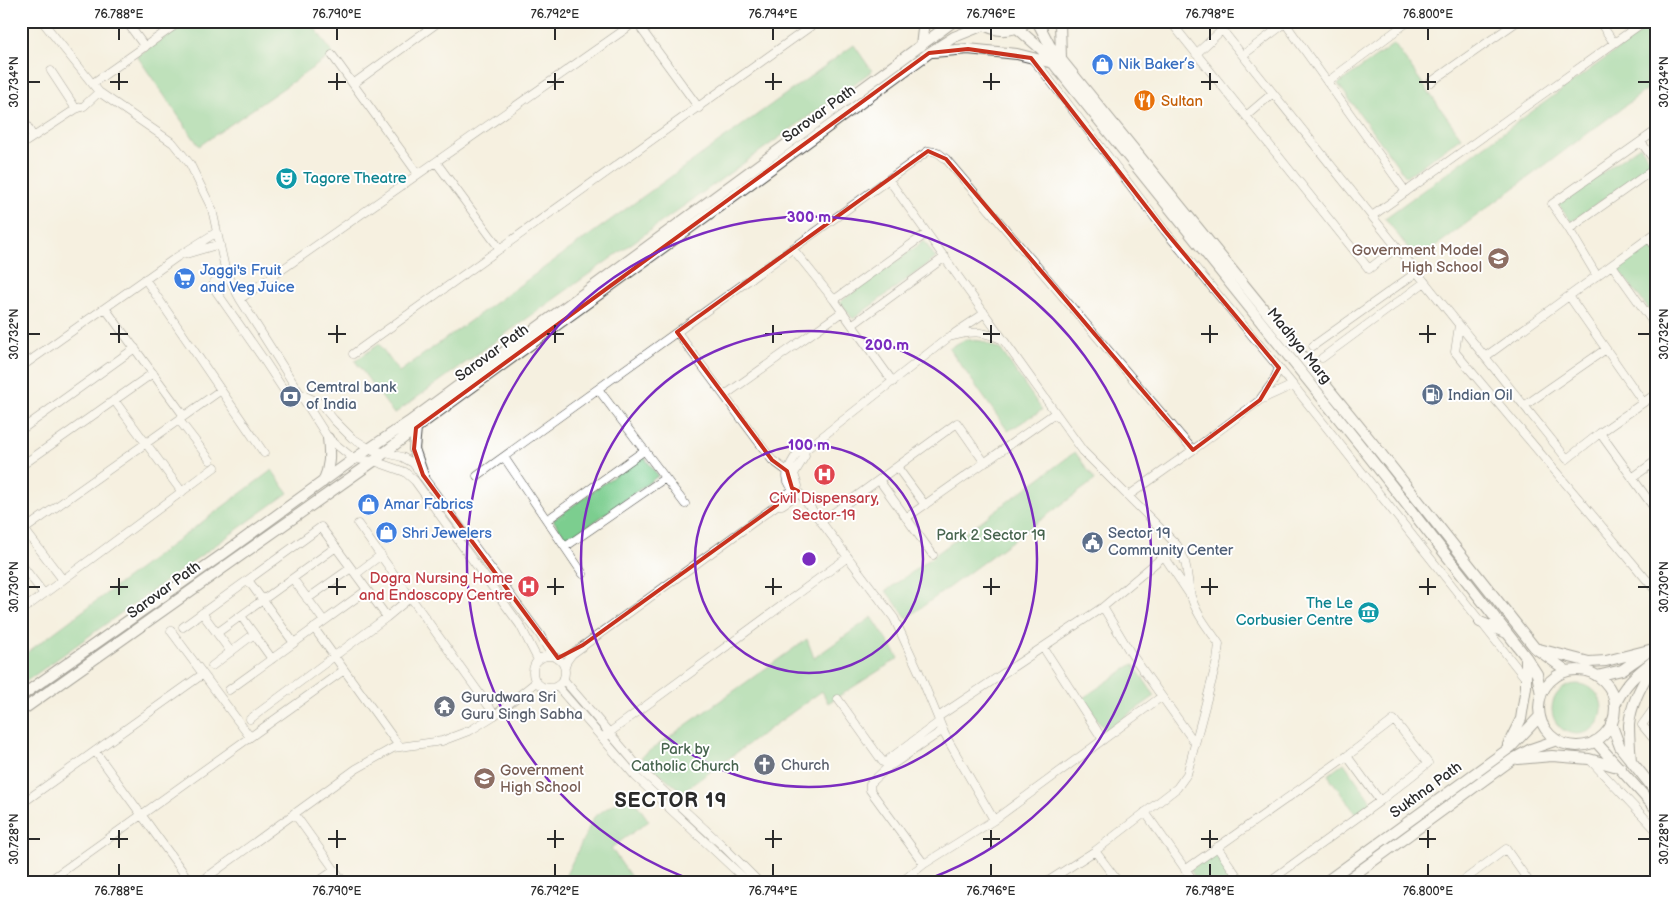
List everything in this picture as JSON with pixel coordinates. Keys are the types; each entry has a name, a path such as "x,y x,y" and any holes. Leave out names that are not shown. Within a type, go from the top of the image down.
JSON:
{"main road":[{"path":"924,21 925,49 968,48 1057,61 1060,21"},
{"name":"Sarovar Path","path":"21,711 374,461 925,49 954,21"},
{"path":"981,23 1001,30 1017,28 1028,21"},
{"name":"Madhya Marg","path":"1037,21 1057,61 1526,656 1537,674 1541,694"},
{"name":"Sarovar Path","path":"21,696 417,416 925,49 981,23"},
{"name":"Madhya Marg","path":"1017,28 1057,61 1371,441 1536,648 1567,671"},
{"path":"416,428 414,449 424,475"},
{"path":"323,483 329,469 328,438"},
{"path":"1480,622 1508,634"},
{"path":"1536,648 1589,662 1655,653"},
{"path":"1597,676 1622,670 1655,653"},
{"path":"1615,705 1610,690 1597,676 1581,670 1567,671 1558,675 1550,682 1541,694 1540,716 1542,724 1557,740 1574,746 1595,741 1604,734 1612,723 1615,705 1622,690 1655,653"},
{"path":"1631,760 1631,718 1636,697 1655,653"},
{"path":"1506,751 1521,719 1526,679 1526,656"},
{"name":"Sukhna Path","path":"1324,883 1506,751 1540,716"},
{"path":"1612,723 1620,747 1657,793"},
{"name":"Sukhna Path","path":"1342,883 1513,759 1531,749 1557,740"},
{"path":"1595,741 1656,809"},
{"path":"1513,759 1552,756 1589,759 1620,768"}],"street":[{"path":"42,21 99,92 173,143 190,164 212,209 226,273 240,299 328,438 354,459 374,461 405,472 415,481 520,625 538,660"},
{"path":"126,21 145,47"},
{"path":"93,84 182,21"},
{"path":"353,84 440,21"},
{"path":"240,299 627,28 634,21"},
{"path":"638,21 642,30 699,108"},
{"path":"353,354 818,21"},
{"path":"1170,21 1369,269 1397,247"},
{"path":"1215,21 1567,459 1657,393"},
{"path":"1327,82 1409,21"},
{"path":"1599,21 1614,43"},
{"path":"1243,55 1287,22 1327,82 1406,192"},
{"path":"1431,82 1515,22"},
{"path":"1372,216 1642,22"},
{"path":"1196,54 1222,30"},
{"path":"332,55 418,174"},
{"path":"1031,58 1054,85 1165,231 1293,385 1526,679"},
{"path":"52,71 76,109"},
{"path":"21,145 76,109 84,106 99,92"},
{"path":"1246,116 1273,93"},
{"path":"21,115 33,137"},
{"path":"1597,276 1570,229 1552,204 1657,130"},
{"path":"1641,142 1657,164"},
{"path":"478,476 928,151 937,152 946,159 1193,450"},
{"path":"436,162 500,250"},
{"path":"1570,229 1657,167"},
{"path":"889,180 1083,451 1184,555 1192,596 1199,614 1219,644 1187,774 1177,788 1095,850 1045,883"},
{"path":"21,367 177,256 217,232"},
{"path":"1485,357 1657,232"},
{"path":"834,300 927,233"},
{"path":"1649,238 1657,249"},
{"path":"177,256 220,244"},
{"path":"793,249 834,300 893,382"},
{"path":"852,325 945,257"},
{"path":"1612,265 1656,327"},
{"path":"1313,346 1417,272"},
{"path":"226,273 214,282 213,287 287,395 292,397 300,394 320,403 352,438 370,449 402,457 413,463 424,475 555,657 565,667"},
{"path":"145,279 264,452"},
{"path":"1322,358 1425,282"},
{"path":"1569,296 1643,402"},
{"path":"105,308 135,348 210,460"},
{"path":"725,395 842,312"},
{"path":"985,314 949,337 804,450 799,451 788,480 792,488 822,522 894,618 940,723 994,820"},
{"path":"1459,325 1455,352 1657,592"},
{"path":"677,332 772,460 790,473"},
{"path":"949,337 966,332 978,332 990,334 1004,341"},
{"path":"21,430 135,348"},
{"path":"1524,406 1606,349"},
{"path":"1260,400 1273,382 1279,368"},
{"path":"21,466 152,373"},
{"path":"1128,496 1260,400 1293,385"},
{"path":"598,389 685,504"},
{"path":"63,580 23,527 221,390"},
{"path":"114,400 182,492"},
{"path":"906,518 1055,412"},
{"path":"822,522 957,423 985,463"},
{"path":"1600,433 1657,512"},
{"path":"547,520 645,450"},
{"path":"504,457 583,574"},
{"path":"1632,478 1657,460"},
{"path":"21,611 215,467"},
{"path":"897,467 924,505"},
{"path":"565,547 665,478"},
{"path":"879,480 933,554"},
{"path":"583,645 555,657 547,656 538,660 533,669 533,676 536,682 546,688 557,686 564,680 566,674 565,667 572,654 583,645 777,505 777,500 790,492 796,491"},
{"path":"434,508 443,502"},
{"path":"358,524 495,716"},
{"path":"183,627 320,526 387,616"},
{"path":"924,864 870,790 870,784 889,764 888,759 1103,607 1176,545"},
{"path":"217,633 336,547"},
{"path":"307,599 381,555"},
{"path":"1164,556 1192,596"},
{"path":"606,736 848,557"},
{"path":"21,564 44,594"},
{"path":"292,579 324,621"},
{"path":"248,580 294,643"},
{"path":"229,690 367,590"},
{"path":"250,718 411,597"},
{"path":"1103,607 1130,652 1195,743"},
{"path":"202,613 231,652"},
{"path":"241,616 272,659"},
{"path":"520,625 528,619"},
{"path":"314,628 399,746"},
{"path":"171,631 250,737"},
{"path":"212,666 254,634"},
{"path":"1044,648 1103,740"},
{"path":"46,883 344,670"},
{"path":"21,804 203,674"},
{"path":"564,680 635,776 749,883"},
{"path":"199,883 356,769 393,748 442,741 472,730 495,716 536,682"},
{"path":"557,686 642,772 722,845 760,883"},
{"path":"900,883 924,864 994,820 1161,696"},
{"path":"838,699 883,762 889,764"},
{"path":"1657,704 1642,725 1657,743"},
{"path":"1185,870 1394,720 1428,763 1380,802 1266,883"},
{"path":"95,751 191,883"},
{"path":"1346,756 1380,802"},
{"path":"1589,759 1657,832"},
{"path":"1656,809 1657,825"},
{"path":"1145,812 1195,883"},
{"path":"294,813 344,883"},
{"path":"1217,847 1242,883"},
{"path":"1465,881 1506,849 1530,883"},
{"path":"1095,850 1119,883"},
{"path":"316,883 335,870"}],"highlighted area":[{"path":"968,49 1031,58 1165,231 1279,368 1260,400 1193,450 946,159 928,151 677,332 772,460 787,471 792,488 798,491 777,501 777,505 583,645 558,658 423,475 414,449 416,428 929,53"}],"green space":[{"path":"189,21 310,21 333,54 199,146 137,56"},
{"path":"1657,21 1657,82 1417,260 1385,218"},
{"path":"1394,44 1461,137 1406,177 1338,84"},
{"path":"854,45 872,71 394,414 355,361 379,344 399,372"},
{"path":"1640,146 1653,164 1571,222 1558,204"},
{"path":"924,241 936,258 853,319 840,302"},
{"path":"1649,244 1657,255 1656,319 1617,267"},
{"path":"966,339 982,341 1001,350 1042,410 1008,431 949,348"},
{"name":"Park 2 Sector 19","path":"1075,452 1095,480 907,618 886,591"},
{"path":"643,455 658,476 568,541 553,520"},
{"path":"272,470 288,493 21,685 21,657"},
{"name":"Park by Catholic Church","path":"872,617 899,658 828,703 822,691 682,792 641,757 807,639 814,658"},
{"path":"1133,664 1155,696 1105,731 1083,698"},
{"path":"1577,684 1587,686 1595,691 1600,699 1602,709 1600,719 1595,727 1587,732 1577,734 1567,732 1559,727 1554,719 1552,709 1554,699 1559,691 1567,686"},
{"path":"1344,763 1372,803 1356,814 1328,775"},
{"path":"629,793 649,821 611,848 635,883 562,883 594,817"},
{"path":"1216,852 1238,883 1199,883 1190,870"}],"place":[{"name":"Nik Baker’s","path":"1102,64"},
{"name":"Sultan","path":"1145,101"},
{"name":"Tagore Theatre","path":"287,178"},
{"name":"Government Model High School","path":"1498,259"},
{"name":"Jaggi's Fruit and Veg Juice","path":"184,279"},
{"name":"Indian Oil","path":"1432,395"},
{"name":"Cemtral bank of India","path":"290,396"},
{"name":"Civil Dispensary, Sector-19","path":"824,475"},
{"name":"Amar Fabrics","path":"368,504"},
{"name":"Shri Jewelers","path":"386,533"},
{"name":"Sector 19 Community Center","path":"1092,542"},
{"name":"Dogra Nursing Home and Endoscopy Centre","path":"529,587"},
{"name":"The Le Corbusier Centre","path":"1369,612"},
{"name":"Gurudwara Sri Guru Singh Sabha","path":"445,706"},
{"name":"Church","path":"765,765"},
{"name":"Government High School","path":"484,779"}],"district":[{"name":"SECTOR 19","path":"671,801"}]}
